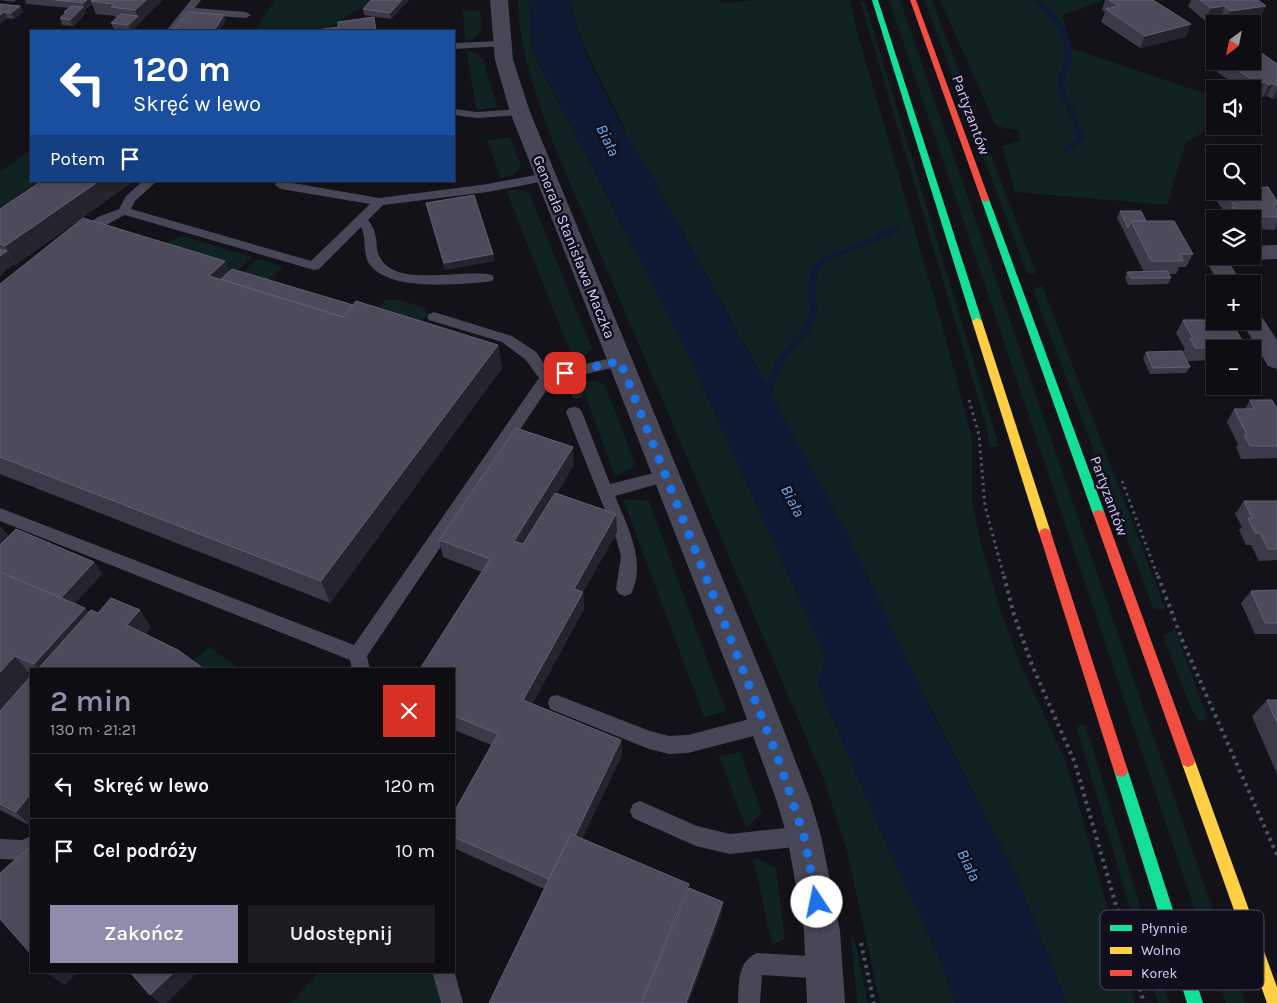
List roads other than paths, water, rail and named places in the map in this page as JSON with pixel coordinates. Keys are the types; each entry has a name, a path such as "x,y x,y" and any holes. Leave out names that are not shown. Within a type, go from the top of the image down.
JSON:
{"main road":[{"path":"875,0 1164,910"},
{"name":"Partyzantów","path":"913,0 1241,910"},
{"name":"Partyzantów","path":"1264,973 1275,1003"},
{"path":"1190,990 1194,1003"}],"street":[{"path":"484,1 499,0"},
{"name":"Generała Stanisława Maczka","path":"499,0 501,44 508,78 520,112 765,724 793,799 804,836 815,887 826,968 826,1003"},
{"path":"1261,253 1277,252"},
{"path":"1258,330 1277,360"}],"lane":[{"path":"172,30 196,0"},
{"path":"188,11 246,15"},
{"path":"455,46 501,44"},
{"path":"457,112 477,115 520,112"},
{"path":"281,185 379,202 488,188 546,177"},
{"path":"124,212 130,199 150,182"},
{"path":"69,242 91,226 124,212 314,266 379,202"},
{"path":"361,219 370,228 374,260 387,273 413,279 486,278"},
{"path":"434,317 507,339 531,356 546,378"},
{"path":"0,514 359,662 546,378 620,361"},
{"path":"574,412 624,538 629,556 625,590"},
{"path":"605,492 666,476"},
{"path":"558,703 649,740 668,745 688,744 765,724"},
{"path":"640,810 696,836 730,844 804,836"},
{"path":"0,848 23,850 30,846"},
{"path":"749,1003 751,973 757,964 826,968"},
{"path":"444,973 452,1003"}],"water":[{"name":"Biała","path":"529,0 571,0 583,45 604,92 848,534 931,710 1016,875 1067,1003 955,1003 938,954 887,846 818,683 825,655 682,341 532,50"}],"waterway":[{"path":"1037,0 1055,18 1067,41 1068,59 1061,83 1066,101 1078,125 1081,138 1067,151"},
{"path":"764,402 782,356 805,332 814,311 811,296 814,269 824,260 876,239 895,228"}]}
